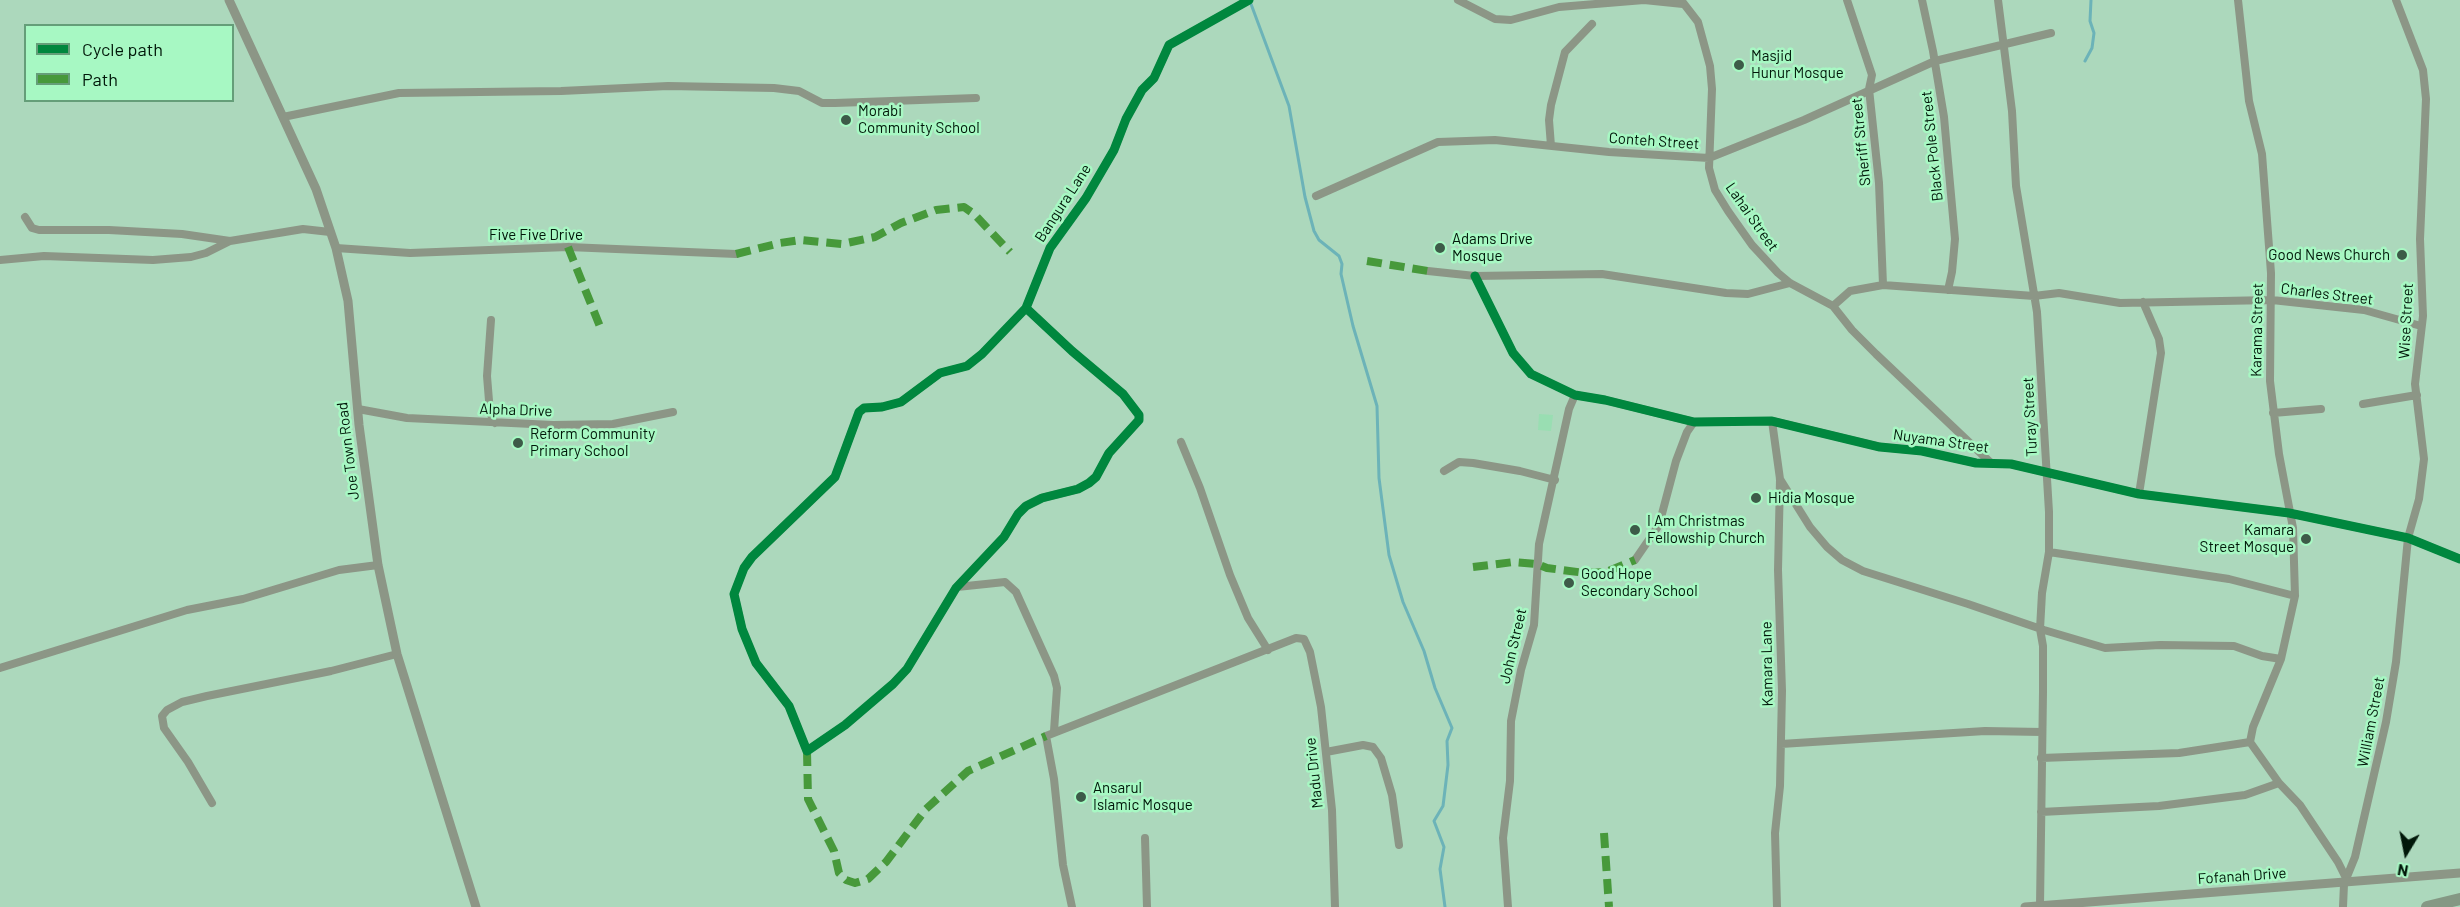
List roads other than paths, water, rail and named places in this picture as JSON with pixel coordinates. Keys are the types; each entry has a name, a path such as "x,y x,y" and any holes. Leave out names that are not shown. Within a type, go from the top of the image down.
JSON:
{"highway":[{"path":"2427,907 2460,899"}],"street":[{"name":"Joe Town Road","path":"229,0 316,189 336,248 348,301 358,408 378,565 397,654 476,907"},
{"name":"Bangura Lane","path":"956,588 900,676 845,724 807,751 789,706 756,663 742,629 734,594 737,581 752,557 835,477 859,412 864,408 882,407 901,402 940,373 967,366 982,354 1026,308 1050,248 1098,179 1114,150 1126,118 1142,90 1154,78 1169,45 1249,0"},
{"path":"1458,0 1496,19 1511,20 1559,7 1644,0 1682,2"},
{"name":"Sheriff Street","path":"1847,0 1872,75 1869,89 1879,183 1883,285"},
{"name":"Black Pole Street","path":"1922,0 1944,117 1955,239 1948,290"},
{"name":"Turay Street","path":"1998,0 2012,111 2016,186 2034,296 2042,377 2047,472 2049,552 2040,629 2043,646 2040,906"},
{"name":"Karama Street","path":"2238,0 2249,101 2262,154 2272,300 2269,328 2270,381 2273,413 2293,528 2295,596 2281,659 2253,728 2250,742"},
{"name":"Wise Street","path":"2396,0 2423,70 2426,99 2421,219 2423,316 2415,384 2424,459 2419,499 2409,538"},
{"name":"Lahai Street","path":"1682,2 1698,22 1710,66 1709,168 1715,190 1728,211 1752,245 1790,283 1833,306 1875,354 1991,463"},
{"path":"1551,146 1551,105 1565,52 1592,24"},
{"name":"Conteh Street","path":"1316,196 1438,142 1495,140 1709,158 1804,120 1935,61 2051,33"},
{"path":"283,117 399,93 561,91 668,86 774,88 800,91 822,103 976,98"},
{"path":"25,217 32,228 50,231 109,230 182,234 230,241"},
{"path":"0,260 44,256 153,260 182,258 206,253 230,241 303,229 330,232"},
{"name":"Five Five Drive","path":"336,248 410,253 568,247 736,254"},
{"path":"1428,271 1475,276 1602,274 1726,293 1748,294 1790,283"},
{"name":"Nuyama Street","path":"1475,276 1513,353 1531,374 1575,395 1694,422 1772,421 1880,447 1922,451 1976,463 2011,464 2139,494 2289,513 2409,538 2460,560"},
{"name":"Charles Street","path":"1833,306 1851,291 1883,285 2034,296 2059,293 2120,303 2272,300 2364,310 2421,326"},
{"path":"2139,494 2160,346 2143,302"},
{"path":"956,588 1004,537 1009,526 1026,506 1042,498 1078,489 1089,483 1096,477 1109,453 1139,420 1124,394 1072,351 1026,308"},
{"path":"491,320 487,376 490,413 495,423"},
{"name":"John Street","path":"1508,907 1503,838 1510,781 1511,721 1521,670 1534,625 1539,544 1569,409 1575,395"},
{"path":"2363,404 2417,395"},
{"name":"Alpha Drive","path":"358,408 407,418 553,425 613,424 673,412"},
{"path":"2273,413 2321,409"},
{"name":"Kamara Lane","path":"1772,421 1780,478 1778,570 1782,691 1779,798 1775,833 1777,907"},
{"path":"1635,560 1659,525 1676,461 1687,432 1694,422"},
{"path":"1072,907 1063,865 1054,779 1046,736 1268,650 1248,618 1181,442"},
{"path":"1444,471 1459,462 1473,463 1555,480"},
{"path":"1780,478 1810,527 1827,547 1842,560 1863,571 2105,648 2160,645 2234,646 2262,656 2281,659"},
{"name":"William Street","path":"2343,907 2345,881 2355,857 2386,722 2396,662 2409,538"},
{"path":"2049,552 2229,579 2295,596"},
{"path":"0,668 187,610 272,591 339,570 378,565"},
{"path":"956,588 1005,582 1016,592 1054,676 1057,688 1054,731"},
{"name":"Madu Drive","path":"1268,650 1296,638 1304,639 1310,652 1321,707 1332,810 1335,907"},
{"path":"212,803 188,762 164,728 162,716 167,710 182,702 331,671 397,654"},
{"path":"1781,744 1985,731 2042,732"},
{"path":"2041,758 2179,753 2250,742 2279,783 2300,805 2345,881"},
{"path":"1326,752 1363,745 1373,747 1381,758 1392,795 1400,845"},
{"path":"2041,812 2159,806 2245,795 2279,783"},
{"path":"1144,838 1147,907"},
{"name":"Fofanah Drive","path":"2025,907 2460,873"}],"waterway":[{"path":"2085,61 2092,48 2094,33 2090,21 2091,0"},
{"path":"1251,4 1289,106 1305,197 1314,231 1319,240 1339,256 1342,264 1341,274 1353,326 1377,406 1379,478 1389,555 1403,602 1424,651 1435,688 1452,728 1447,741 1448,765 1443,806 1434,821 1444,847 1440,869 1445,907"}],"place":[{"name":"Masjid Hunur Mosque","path":"1739,65"},
{"name":"Morabi Community School","path":"846,120"},
{"name":"Adams Drive Mosque","path":"1440,248"},
{"name":"Good News Church","path":"2402,255"},
{"name":"Reform Community Primary School","path":"518,443"},
{"name":"Hidia Mosque","path":"1756,498"},
{"name":"I Am Christmas Fellowship Church","path":"1635,530"},
{"name":"Kamara Street Mosque","path":"2306,539"},
{"name":"Good Hope Secondary School","path":"1569,583"},
{"name":"Ansarul Islamic Mosque","path":"1081,797"}]}
